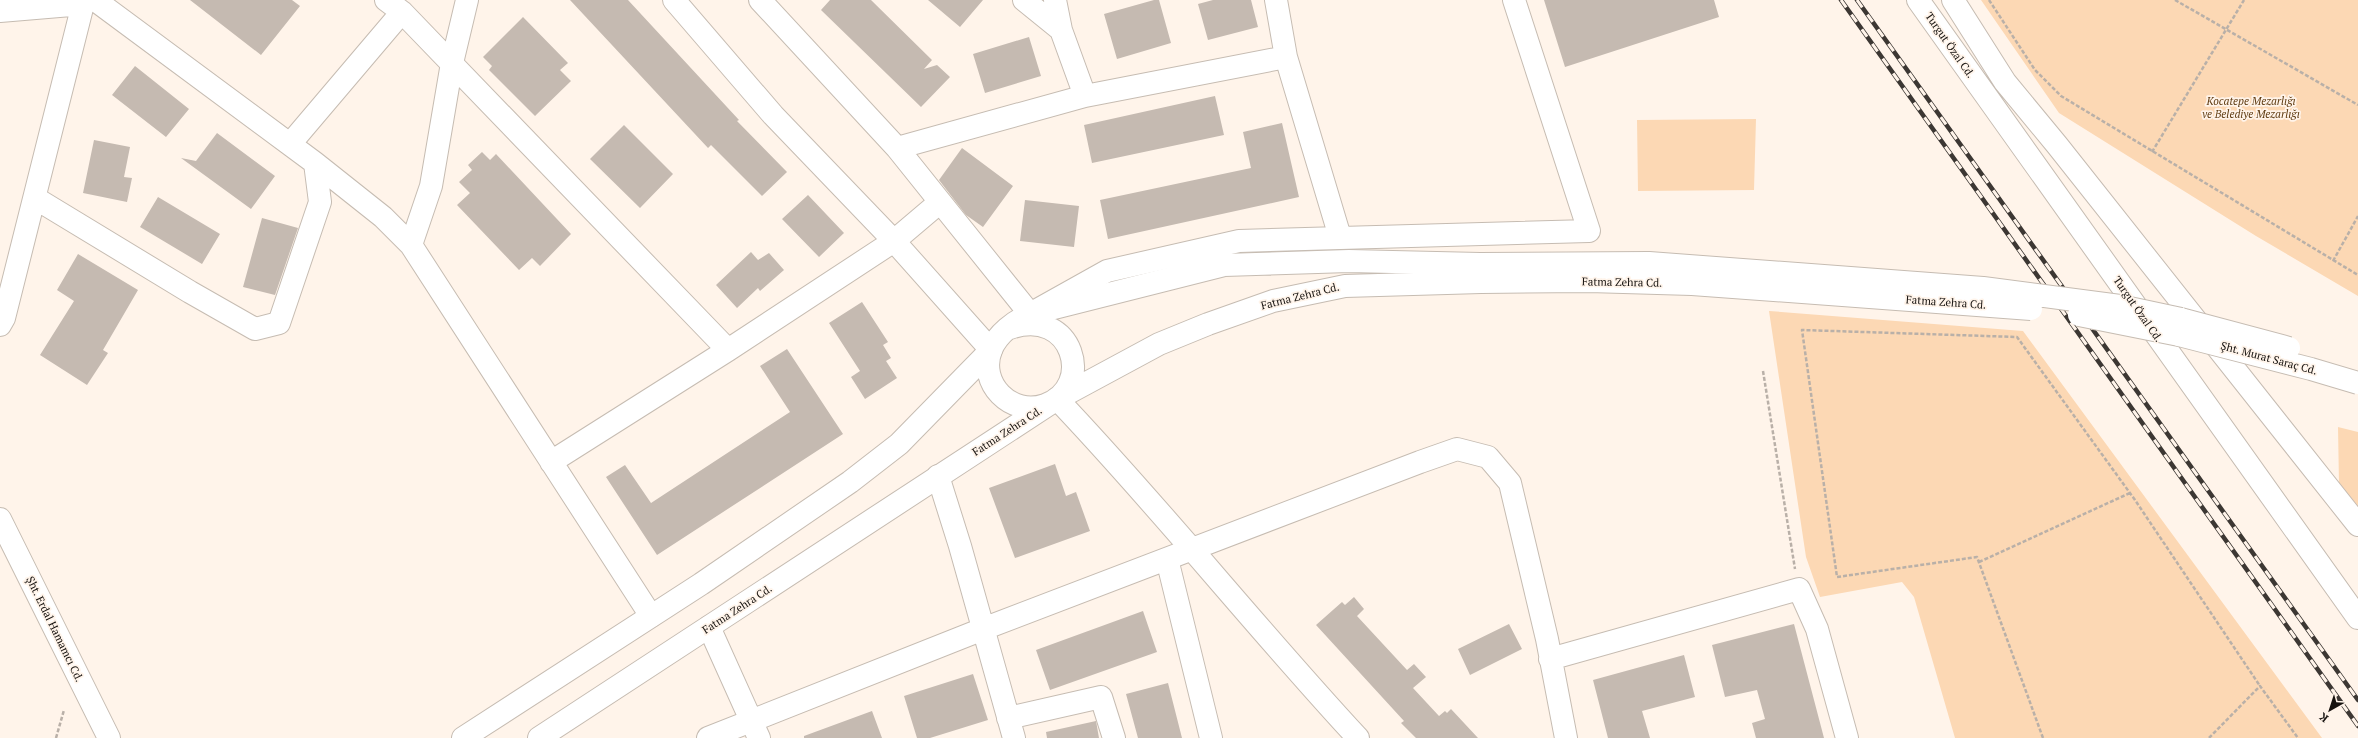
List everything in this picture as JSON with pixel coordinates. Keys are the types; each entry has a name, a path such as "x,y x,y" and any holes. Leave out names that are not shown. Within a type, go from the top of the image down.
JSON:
{"street":[{"path":"411,245 431,186 452,63 467,0"},
{"path":"674,0 774,115 894,241 991,350"},
{"path":"760,0 897,148 1030,314 1107,271 1239,241 1589,231 1514,0"},
{"path":"1024,0 1060,30"},
{"path":"1056,0 1060,30 1085,96"},
{"path":"1276,0 1286,57 1340,238"},
{"name":"Turgut Özal Cd.","path":"1918,0 2358,618"},
{"path":"1953,0 2005,82 2058,145 2358,525"},
{"path":"0,325 4,318 88,1"},
{"path":"0,11 88,1 290,144 383,217 411,245 651,616"},
{"path":"290,144 394,6 452,63 728,350"},
{"path":"897,148 1085,96 1286,57"},
{"path":"35,198 190,292 255,329 279,324 320,202 315,163"},
{"path":"551,462 728,350 894,241 940,202"},
{"name":"Fatma Zehra Cd.","path":"1010,328 1016,320 1030,314 1224,265 1348,261 1589,281 1692,284 2005,306 2180,327"},
{"name":"Fatma Zehra Cd.","path":"539,738 1057,399 1159,344 1208,324 1273,301 1345,286 1481,273"},
{"path":"463,738 651,616 850,482 899,444 991,350 1002,334 1010,328 1023,324 1037,323 1050,328 1061,336 1069,348 1073,362 1072,376 1066,388 1057,399 1045,405 1031,408 1018,406 1005,400 996,390 990,378 988,364 991,350"},
{"name":"Şht. Murat Saraç Cd.","path":"2180,327 2358,367"},
{"name":"Şht. Murat Saraç Cd.","path":"2180,327 2358,383"},
{"path":"1057,399 1111,457 1191,550 1358,738"},
{"path":"708,738 755,729 983,629 1412,464 1457,449 1488,457 1510,482 1550,659 1566,738"},
{"path":"938,476 1011,728 1101,697 1114,738"},
{"name":"Şht. Erdal Hamamcı Cd.","path":"0,519 109,738"},
{"path":"1167,559 1211,738"},
{"path":"1550,659 1799,589 1817,629 1847,738"},
{"path":"709,628 755,729"}],"path":[{"path":"1989,0 2035,70 2061,96 2332,261 2358,275"},
{"path":"2175,0 2358,105"},
{"path":"2152,152 2244,0"},
{"path":"2332,261 2358,216"},
{"path":"2043,738 1977,557 1837,577 1802,330 2017,337 2130,493 2260,686 2298,738"},
{"path":"1763,371 1799,589"},
{"path":"1980,562 2130,493"},
{"path":"2209,738 2260,686"},
{"path":"56,738 64,710"}],"green space":[{"name":"Kocatepe Mezarlığı ve Belediye Mezarlığı","path":"1981,0 2358,0 2358,296 2256,236 2059,113"},
{"path":"1756,119 1754,190 1638,191 1637,120"},
{"path":"1769,311 2023,331 2322,738 1955,738 1914,597 1902,582 1820,597 1806,557"},
{"path":"2338,427 2358,432 2358,508 2339,485"}],"building":[{"path":"190,0 292,0 300,6 261,55"},
{"path":"570,0 628,0 739,120 737,121 787,172 762,196 711,145 708,148"},
{"path":"830,0 871,0 932,60 924,69 937,65 950,77 921,107 821,10"},
{"path":"928,0 983,0 960,27"},
{"path":"1154,0 1159,0 1171,43 1117,59 1104,14"},
{"path":"1213,0 1251,0 1258,27 1208,40 1198,4"},
{"path":"1544,0 1714,0 1719,17 1565,67"},
{"path":"523,17 568,63 560,70 571,81 535,116 489,70 492,66 483,57"},
{"path":"1029,37 1041,76 985,93 973,54"},
{"path":"135,66 189,109 166,137 112,95"},
{"path":"1215,96 1224,135 1092,163 1084,125"},
{"path":"1282,123 1299,197 1108,239 1100,200 1251,168 1243,132"},
{"path":"624,125 673,174 640,208 590,159"},
{"path":"217,133 275,176 251,209 181,158 196,161"},
{"path":"94,140 130,147 124,177 132,178 127,202 83,193"},
{"path":"962,148 1013,186 983,227 966,215 939,180"},
{"path":"482,152 490,160 496,154 571,234 540,266 532,258 519,270 457,205 470,193 459,182 472,170 468,165"},
{"path":"808,195 844,233 819,257 782,219"},
{"path":"158,197 220,234 202,264 140,227"},
{"path":"1025,200 1079,206 1074,247 1020,241"},
{"path":"262,218 298,228 275,295 243,287"},
{"path":"751,252 758,260 769,253 784,270 760,291 758,288 737,308 716,285"},
{"path":"78,254 138,290 103,350 108,353 87,385 40,355 74,301 57,290"},
{"path":"862,302 888,342 883,345 891,358 886,361 897,378 865,399 851,377 860,371 829,323"},
{"path":"787,349 843,434 657,555 606,477 625,465 651,503 790,412 760,366"},
{"path":"1055,464 1066,496 1076,492 1090,531 1015,558 989,488"},
{"path":"1354,597 1364,609 1357,616 1407,670 1414,664 1426,677 1413,688 1439,716 1445,711 1447,713 1451,709 1478,738 1416,738 1401,723 1404,721 1316,625 1342,602 1345,605"},
{"path":"1143,611 1157,652 1050,690 1036,650"},
{"path":"1509,624 1522,649 1470,675 1458,649"},
{"path":"1794,624 1824,738 1756,738 1752,723 1765,719 1757,690 1725,697 1712,645"},
{"path":"1684,655 1695,697 1642,711 1650,738 1608,738 1593,680"},
{"path":"973,674 988,720 930,738 917,738 904,696"},
{"path":"1168,683 1182,738 1138,738 1126,694"},
{"path":"872,711 882,738 804,738 804,736"},
{"path":"1096,721 1099,738 1047,738 1046,732"}],"railway":[{"path":"1841,0 2358,726"},
{"path":"1857,0 2358,700"}]}
